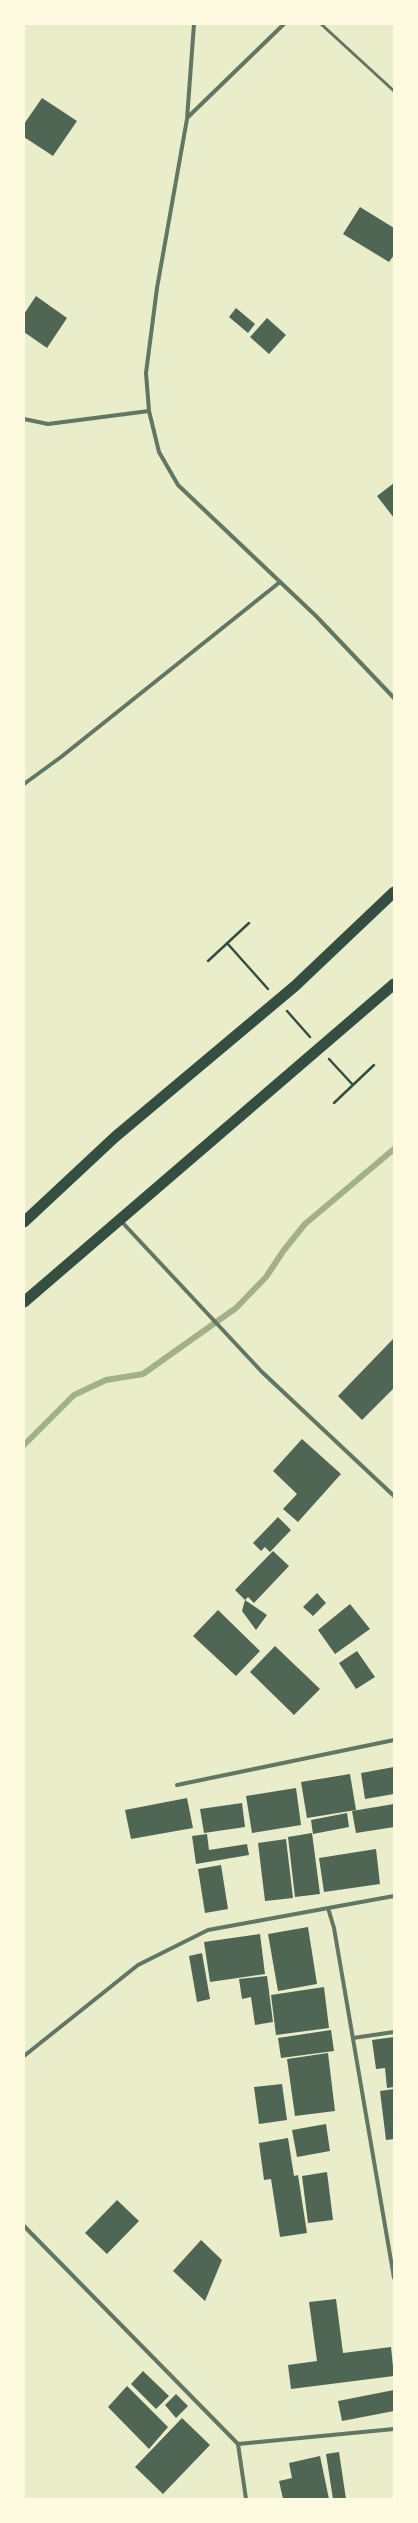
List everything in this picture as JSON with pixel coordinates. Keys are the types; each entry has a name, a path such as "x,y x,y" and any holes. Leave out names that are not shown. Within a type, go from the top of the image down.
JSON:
{"highway":[{"path":"24,1222 115,1138 295,986 394,892"},
{"path":"24,1302 121,1221 394,984"}],"street":[{"path":"194,24 187,118 157,288 146,373 149,411 160,452 178,485 280,582 393,696"},
{"path":"187,118 284,24"},
{"path":"24,419 48,424 149,411"},
{"path":"24,784 67,753 280,582"},
{"path":"121,1221 262,1372 394,1496"},
{"path":"177,1785 394,1740"},
{"path":"24,2056 138,1966 208,1930 394,1896"},
{"path":"328,1908 334,1928 394,2278"},
{"path":"353,2038 394,2032"},
{"path":"24,2226 238,2444 246,2499"},
{"path":"238,2444 394,2429"}],"lane":[{"path":"321,24 394,91"}],"path":[{"path":"208,961 249,923"},
{"path":"227,943 269,990"},
{"path":"285,1008 311,1038"},
{"path":"326,1056 353,1085"},
{"path":"334,1103 374,1065"}],"building":[{"path":"42,98 77,121 53,156 24,137 24,124"},
{"path":"360,207 394,228 394,255 389,262 343,234"},
{"path":"36,296 67,318 47,348 24,332 24,314"},
{"path":"236,308 255,324 248,333 229,317"},
{"path":"267,318 286,335 269,354 250,337"},
{"path":"394,483 394,518 377,496"},
{"path":"394,1338 394,1388 362,1420 338,1396"},
{"path":"302,1439 341,1474 298,1522 283,1509 297,1494 273,1471"},
{"path":"278,1517 291,1530 270,1552 265,1547 261,1551 253,1543"},
{"path":"273,1551 289,1566 254,1603 248,1597 245,1600 235,1590"},
{"path":"317,1593 326,1603 313,1616 303,1607"},
{"path":"245,1600 267,1615 256,1630 242,1611"},
{"path":"350,1604 370,1629 335,1654 318,1630"},
{"path":"218,1610 260,1651 236,1676 193,1636"},
{"path":"275,1646 320,1689 294,1715 250,1672"},
{"path":"357,1651 375,1677 356,1689 339,1663"},
{"path":"394,1767 394,1794 365,1799 361,1773"},
{"path":"350,1774 356,1810 307,1818 301,1782"},
{"path":"296,1788 301,1825 252,1833 246,1796"},
{"path":"187,1798 193,1828 131,1839 125,1810"},
{"path":"242,1803 245,1827 204,1833 200,1809"},
{"path":"394,1804 394,1827 356,1833 352,1811"},
{"path":"347,1813 349,1827 313,1834 311,1820"},
{"path":"312,1833 320,1894 295,1897 288,1837"},
{"path":"207,1834 209,1850 247,1844 249,1855 196,1864 192,1836"},
{"path":"286,1839 293,1898 265,1901 258,1843"},
{"path":"376,1849 380,1884 324,1892 319,1858"},
{"path":"221,1865 228,1909 205,1913 198,1869"},
{"path":"308,1927 317,1984 278,1991 268,1934"},
{"path":"260,1934 265,1974 210,1982 204,1942"},
{"path":"202,1953 210,1999 197,2002 189,1956"},
{"path":"267,1976 273,2022 255,2025 251,1997 242,1999 239,1979"},
{"path":"324,1987 329,2028 276,2035 271,1995"},
{"path":"331,2030 334,2051 281,2058 278,2038"},
{"path":"394,2037 394,2087 387,2088 385,2068 376,2069 372,2040"},
{"path":"328,2053 335,2111 295,2116 287,2059"},
{"path":"282,2084 287,2120 259,2124 254,2087"},
{"path":"394,2089 394,2139 386,2140 380,2091"},
{"path":"326,2124 330,2151 297,2157 292,2130"},
{"path":"288,2138 294,2176 298,2175 307,2233 280,2237 271,2179 264,2180 259,2143"},
{"path":"327,2172 333,2220 308,2223 302,2176"},
{"path":"117,2200 139,2221 107,2254 85,2233"},
{"path":"201,2240 222,2260 205,2301 173,2271"},
{"path":"336,2299 343,2353 391,2347 394,2376 291,2389 288,2365 317,2361 309,2302"},
{"path":"143,2371 169,2396 156,2409 131,2384"},
{"path":"127,2386 168,2427 149,2449 108,2407"},
{"path":"394,2390 394,2411 342,2421 338,2401"},
{"path":"176,2394 188,2406 176,2418 165,2405"},
{"path":"182,2418 210,2445 163,2494 135,2467"},
{"path":"339,2452 346,2499 333,2499 326,2454"},
{"path":"320,2456 329,2499 283,2499 279,2481 292,2478 289,2463"}],"waterway":[{"path":"24,1445 74,1395 106,1380 143,1374 236,1308 266,1277 284,1250 305,1224 394,1149"}]}
